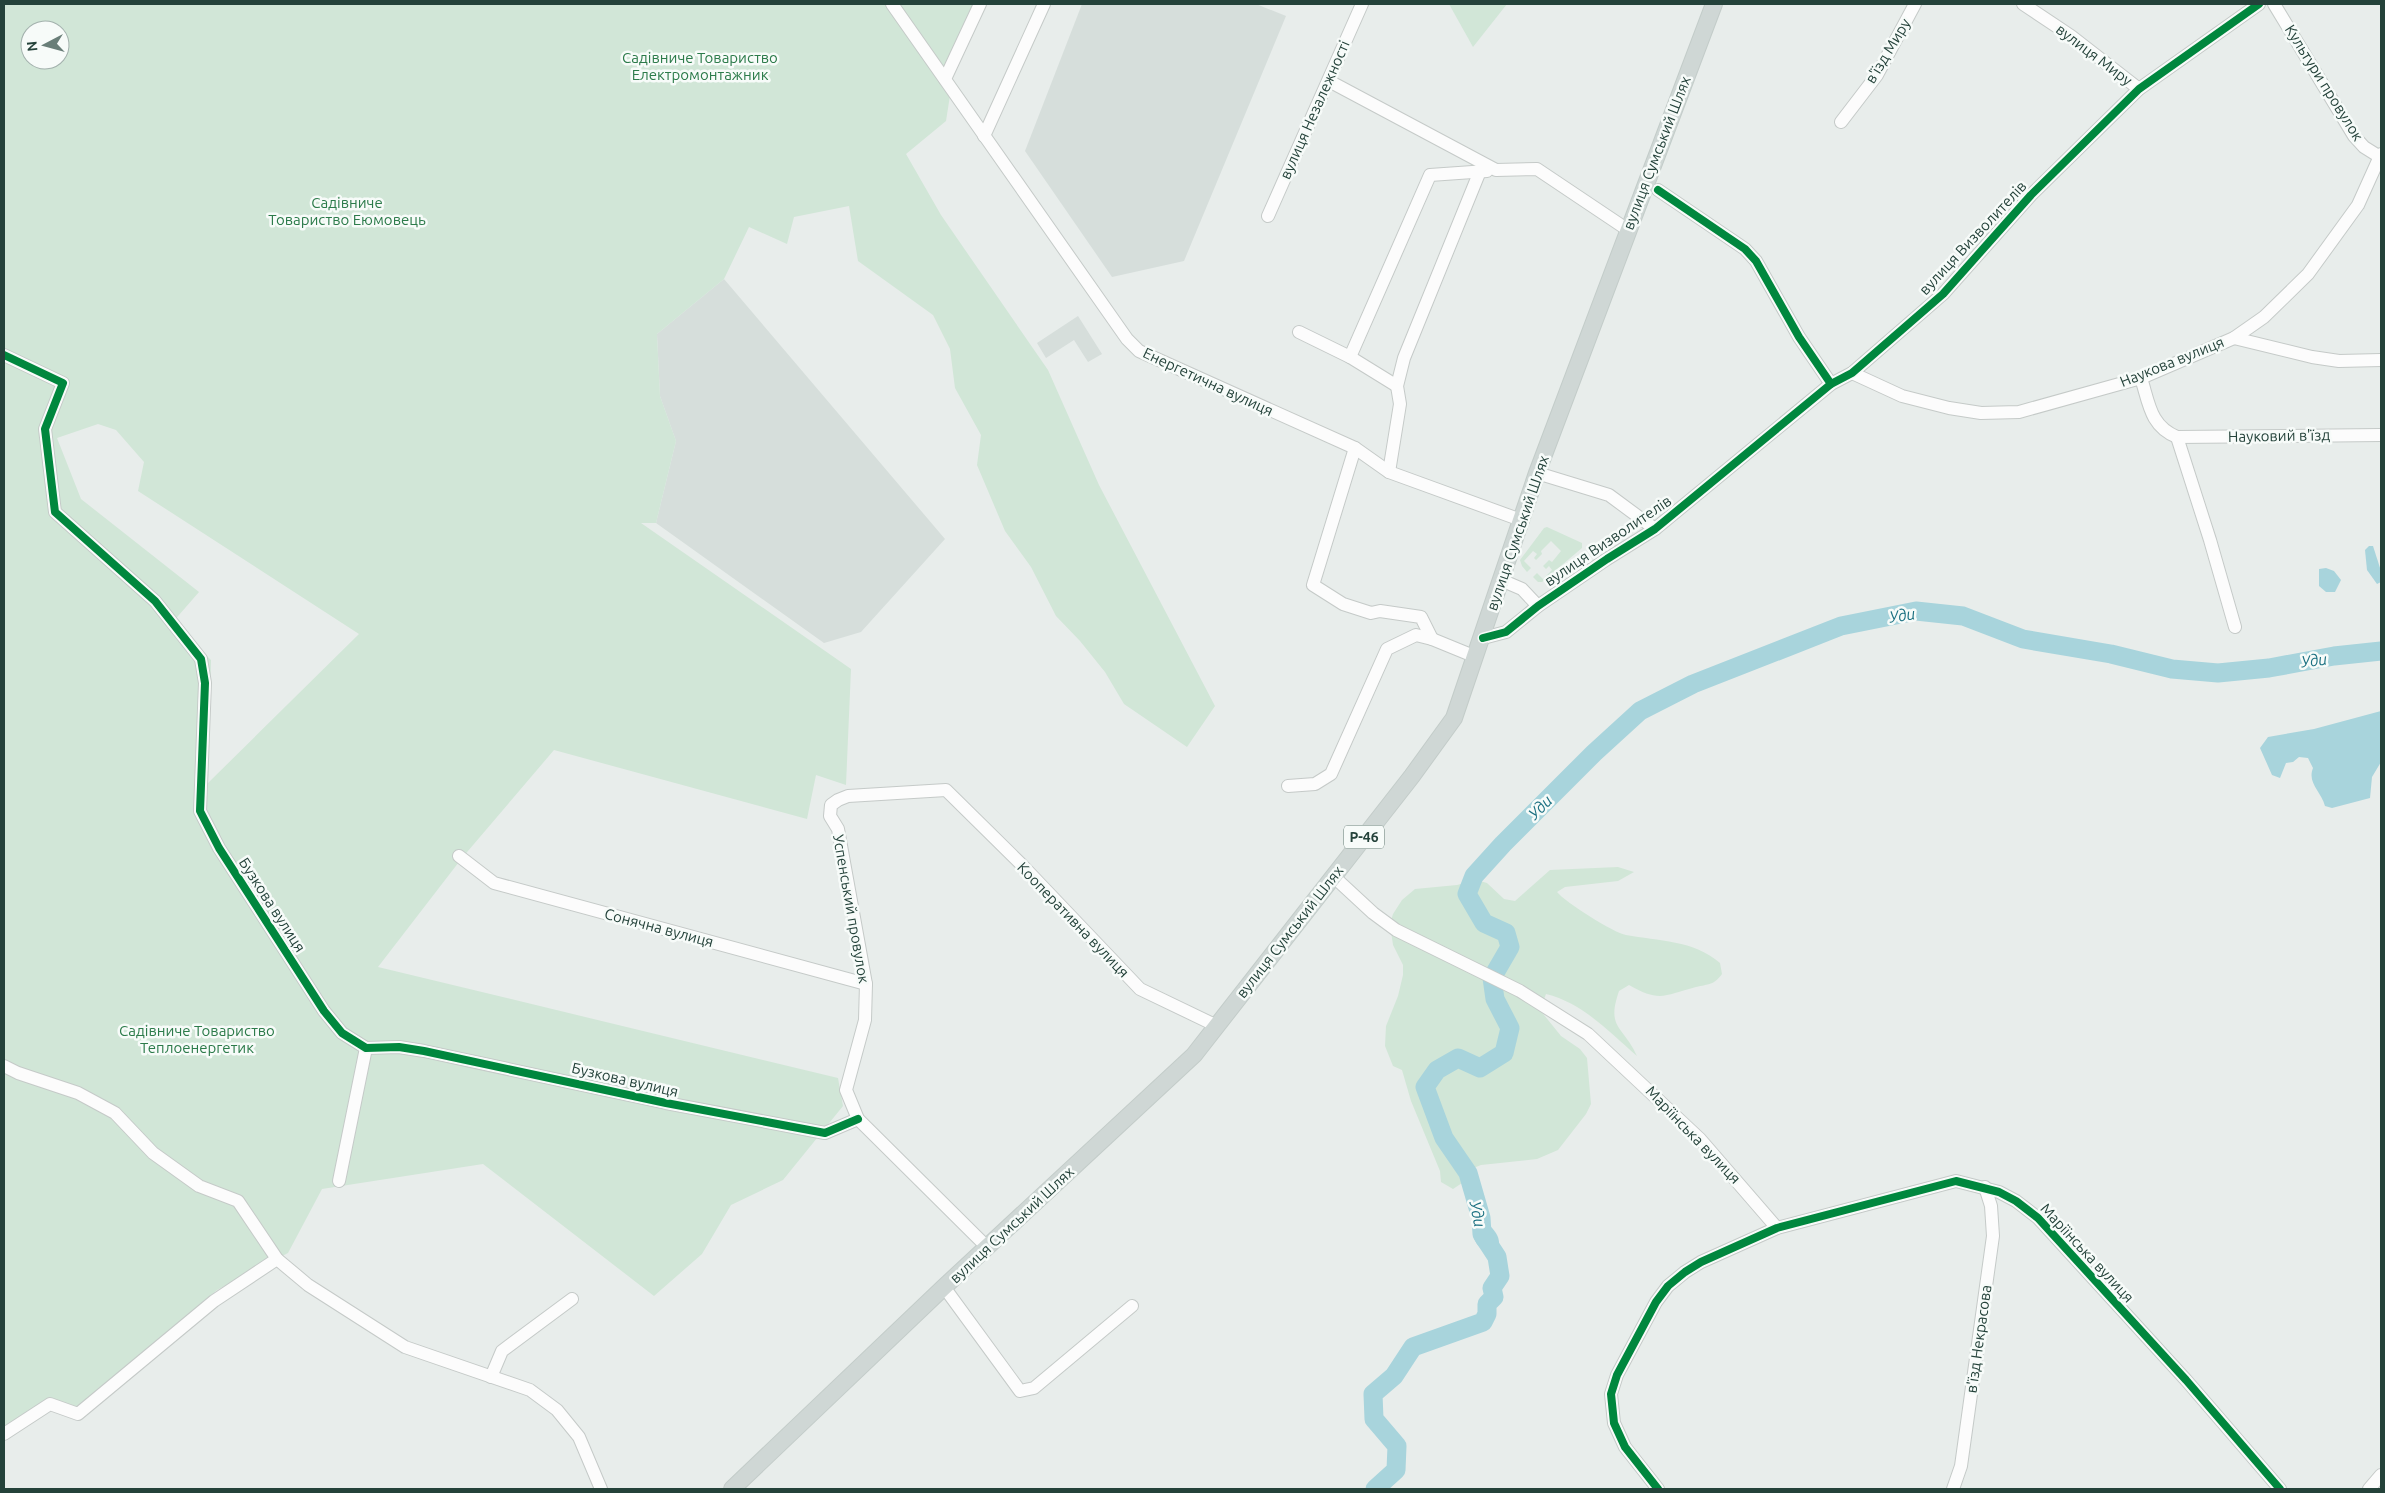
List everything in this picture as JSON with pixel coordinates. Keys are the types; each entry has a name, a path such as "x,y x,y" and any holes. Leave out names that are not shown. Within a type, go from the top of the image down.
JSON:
{"main road":[{"name":"вулиця Сумський Шлях","path":"732,1489 944,1287 1194,1055 1412,776 1454,718 1483,638 1538,472 1714,4"}],"street":[{"name":"Енергетична вулиця","path":"892,4 1127,339 1139,351 1355,448 1389,472 1521,520"},
{"path":"945,79 980,4"},
{"path":"984,136 1044,4"},
{"name":"вулиця Незалежності","path":"1268,216 1362,4"},
{"name":"в'їзд Миру","path":"1841,122 1877,75 1915,4"},
{"name":"вулиця Миру","path":"2023,4 2071,36 2139,89"},
{"name":"вулиця Визволителів","path":"1483,638 1506,632 1538,606 1607,558 1655,530 1831,384 1852,373 1943,294 2031,195 2139,89 2260,4"},
{"name":"Культури провулок","path":"2274,4 2354,136 2364,147 2380,155"},
{"path":"1329,81 1496,170"},
{"name":"Наукова вулиця","path":"1852,373 1902,396 1949,408 1981,413 2020,412 2141,378 2234,338 2264,317 2308,274 2358,205 2380,155"},
{"path":"1350,357 1430,175 1538,169 1628,230"},
{"path":"1389,472 1400,404 1397,386 1404,358 1480,171"},
{"path":"1658,190 1745,249 1756,261 1800,337 1831,384"},
{"path":"1299,332 1350,357 1397,386"},
{"path":"2234,338 2312,357 2339,361 2381,360"},
{"name":"Бузкова вулиця","path":"4,355 63,382 45,429 55,512 155,601 201,659 205,683 200,811 219,848 324,1011 342,1033 366,1048 399,1047 424,1051 666,1103 825,1133 858,1119"},
{"path":"2141,378 2154,420 2167,433 2177,437 2208,532 2235,627"},
{"name":"Науковий в'їзд","path":"2177,437 2381,435"},
{"path":"1355,448 1313,584 1342,604 1371,613 1380,611 1421,617 1432,639"},
{"path":"1538,472 1609,495 1655,530"},
{"path":"1501,580 1522,589 1538,606"},
{"path":"1288,786 1315,784 1331,774 1387,649 1416,636 1432,639 1476,657"},
{"name":"Успенський провулок","path":"858,1119 846,1090 865,1020 866,984 838,829 830,816 831,805 848,796 946,790"},
{"name":"Кооперативна вулиця","path":"946,790 1020,864 1140,990 1217,1026"},
{"name":"Сонячна вулиця","path":"460,856 494,883 866,984"},
{"name":"Маріїнська вулиця","path":"1333,876 1386,924 1520,991 1588,1034 1623,1064 1700,1139 1777,1228 1956,1181 1985,1188 2016,1201 2038,1218 2186,1380 2280,1489"},
{"path":"339,1181 366,1048"},
{"path":"4,1066 18,1073 78,1093 115,1113 153,1153 199,1186 238,1201 277,1259 308,1285 405,1348 530,1390 557,1410 578,1437 601,1489"},
{"path":"858,1119 987,1248"},
{"name":"в'їзд Некрасова","path":"1953,1489 1961,1466 1993,1236 1991,1206 1985,1188"},
{"path":"1658,1489 1625,1446 1614,1423 1611,1394 1617,1375 1656,1302 1668,1286 1701,1262 1777,1228"},
{"path":"4,1434 50,1404 78,1414 214,1301 277,1259"},
{"path":"944,1287 1020,1391 1034,1388 1132,1306"},
{"path":"491,1377 502,1351 572,1298"},
{"path":"2369,1489 2381,1475"}],"shaded area":[{"path":"1082,4 1256,4 1286,16 1184,261 1112,277 1025,151"},
{"path":"724,279 945,539 861,632 824,643 656,523 676,441 660,396 657,334"},
{"path":"1078,316 1102,354 1088,362 1074,340 1046,358 1037,343"}],"green space":[{"path":"4,4 975,4 957,51 946,121 906,154 941,215 1048,370 1099,485 1215,706 1187,747 1124,704 1105,672 1080,641 1056,616 1031,567 1005,531 977,465 981,435 955,388 950,349 933,315 858,261 849,206 794,217 787,244 749,227 724,279 657,334 660,396 676,441 656,523 641,523 851,669 846,785 816,775 807,819 554,750 462,858 378,967 838,1078 843,1106 783,1180 731,1205 702,1254 654,1296 483,1164 322,1189 288,1253 217,1290 74,1413 50,1404 4,1428","holes":["98,424 116,430 144,462 138,491 359,634 208,783 211,660 172,623 199,592 81,499 57,438"]},
{"path":"1449,4 1507,4 1473,47"},
{"path":"1547,527 1582,543 1582,548 1542,582 1538,582 1533,577 1537,573 1543,579 1552,570 1549,566 1546,569 1543,566 1549,560 1552,562 1561,551 1551,541 1541,551 1542,554 1536,560 1534,558 1537,554 1533,551 1524,561 1531,568 1527,572 1520,560 1544,528"},
{"path":"1618,867 1634,872 1618,881 1565,887 1557,892 1579,909 1620,933 1675,943 1710,955 1720,963 1722,974 1711,984 1669,995 1656,996 1648,994 1629,985 1619,991 1615,1003 1615,1020 1637,1056 1584,1011 1559,998 1546,994 1540,1010 1561,1036 1580,1049 1587,1058 1591,1104 1586,1114 1558,1150 1537,1159 1481,1165 1471,1169 1462,1183 1453,1189 1441,1182 1440,1171 1411,1101 1402,1070 1393,1066 1385,1046 1386,1026 1398,996 1403,975 1403,965 1393,945 1390,924 1393,914 1402,900 1415,889 1457,885 1477,880 1487,883 1504,899 1515,901 1550,870"}],"water":[{"path":"2369,546 2373,546 2381,571 2381,582 2377,584 2367,570 2365,550"},
{"path":"2326,568 2334,571 2341,580 2335,592 2326,592 2319,586 2319,569"},
{"path":"2381,711 2381,762 2372,777 2370,798 2332,808 2325,806 2313,783 2313,768 2308,758 2299,757 2293,762 2286,763 2280,778 2272,775 2260,748 2268,737 2314,729"},
{"path":"1481,1218 1492,1228 1499,1241 1497,1250 1488,1254 1479,1247 1473,1235 1476,1220"}],"waterway":[{"name":"Уди","path":"1375,1489 1396,1470 1397,1446 1374,1419 1373,1394 1394,1376 1413,1347 1483,1322 1487,1314 1487,1304 1494,1297 1492,1288 1500,1276 1497,1257 1482,1234 1481,1218 1468,1173 1444,1138 1425,1087 1437,1070 1458,1058 1480,1068 1504,1053 1510,1028 1495,999 1492,978 1510,947 1506,933 1484,923 1467,894 1474,876 1503,844 1594,753 1640,711 1693,684 1841,626 1916,611 1963,616 2023,639 2111,654 2172,669 2218,673 2269,668 2334,656 2381,651"}],"cycle path":[{"path":"1483,638 1506,632 1538,606 1655,529 1831,384 1852,373 1943,294 2031,195 2139,89 2259,4"},
{"path":"1658,190 1745,249 1756,261 1799,337 1831,384"},
{"path":"4,355 63,383 45,429 55,512 155,601 201,659 205,683 200,811 219,848 324,1011 342,1033 366,1048 399,1047 424,1051 666,1103 825,1133 858,1119"},
{"path":"1658,1489 1625,1447 1614,1423 1611,1394 1617,1375 1656,1302 1668,1286 1701,1262 1777,1228 1956,1181 1999,1192 2016,1201 2038,1218 2186,1380 2280,1489"}],"park label":[{"name":"Садівниче Товариство Електромонтажник","path":"700,66"},
{"name":"Садівниче Товариство Еюмовець","path":"347,212"},
{"name":"Садівниче Товариство Теплоенергетик","path":"197,1040"}]}
